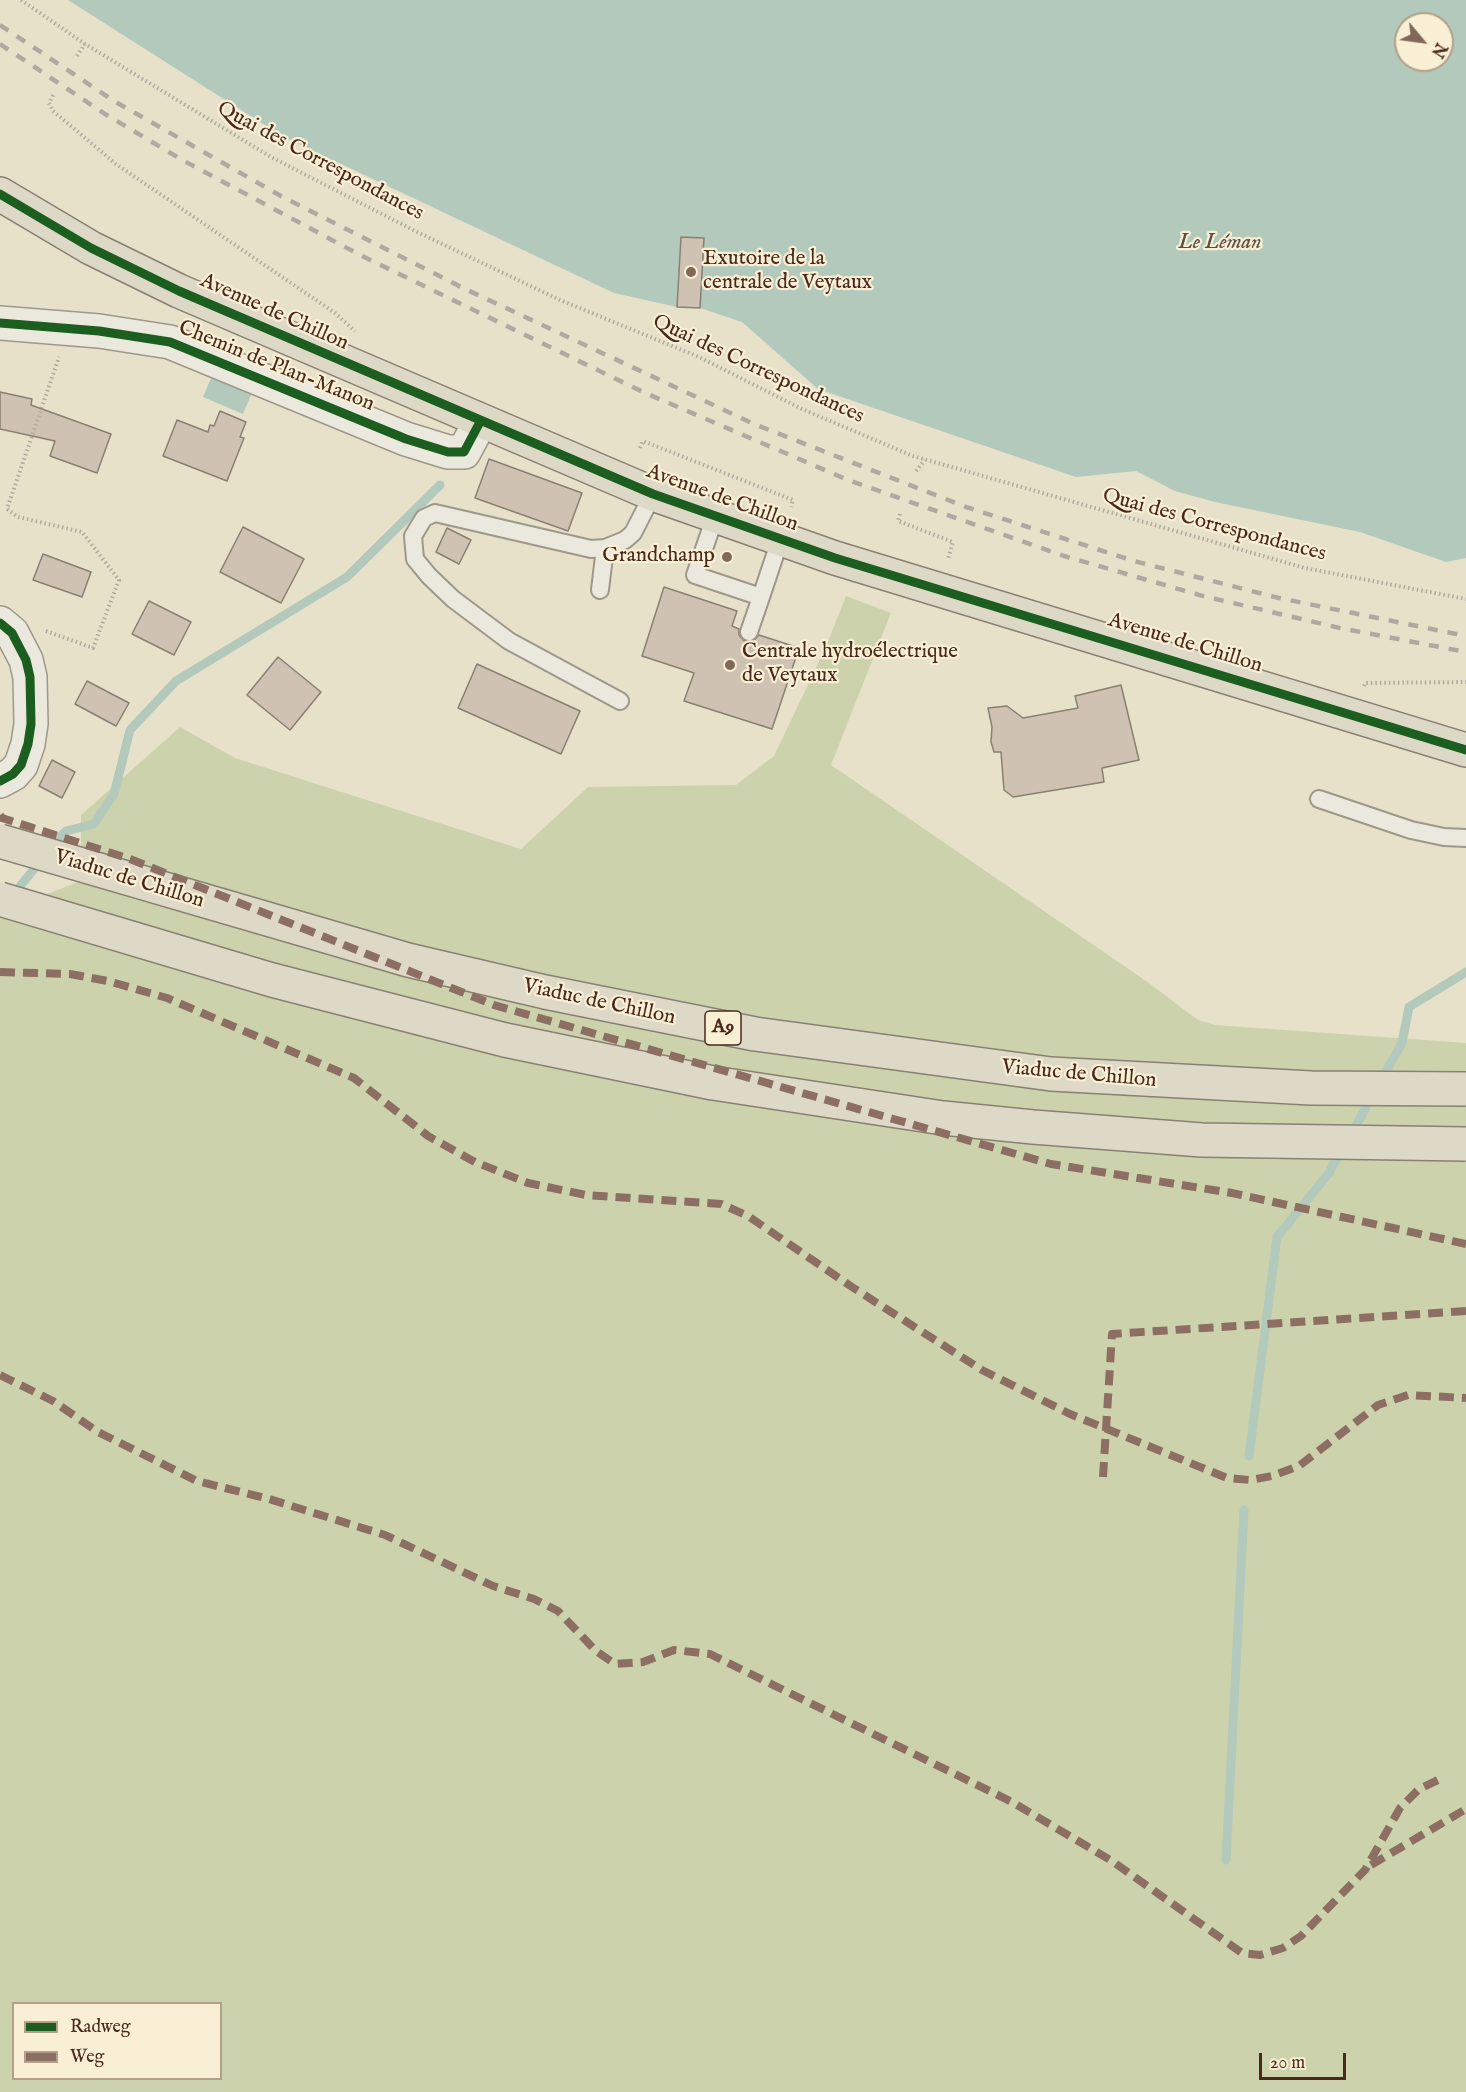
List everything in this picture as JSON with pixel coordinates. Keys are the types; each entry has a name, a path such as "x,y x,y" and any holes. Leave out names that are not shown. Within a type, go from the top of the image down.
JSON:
{"main road":[{"name":"Avenue de Chillon","path":"0,194 91,248 179,291 480,422 653,494 780,540 1466,750"},
{"name":"Viaduc de Chillon","path":"0,841 408,960 545,992 755,1034 1051,1074 1311,1088 1466,1089"},
{"path":"0,899 272,980 505,1040 724,1085 943,1118 1032,1127 1202,1140 1466,1144"}],"street":[{"name":"Chemin de Plan-Manon","path":"0,323 138,336 180,345 406,439 447,452 464,452 480,422"},
{"path":"0,781 13,774 21,765 28,744 31,724 30,677 26,660 6,628"}],"lane":[{"path":"620,701 509,641 429,576 415,559 412,547 417,527 424,518 435,513 591,549 605,548 625,540 633,533 653,494"},
{"path":"715,517 695,575 761,597"},
{"path":"749,632 780,540"},
{"path":"600,590 605,548"},
{"path":"1319,799 1411,830 1444,837 1466,838"}],"path":[{"path":"77,56 85,44"},
{"path":"53,95 50,103 53,111 116,164 335,313 356,332"},
{"path":"6,628 28,624 93,648 119,580 82,532 18,517 7,509 69,328"},
{"path":"640,448 644,441 793,500 791,507"},
{"path":"916,471 925,460"},
{"path":"900,514 898,521 953,542 948,559"},
{"path":"1364,686 1365,683 1466,682"}],"green space":[{"path":"846,596 891,613 831,765 1149,983 1198,1020 1215,1025 1466,1043 1466,2092 0,2092 0,912 81,881 81,815 180,727 235,758 521,849 588,787 736,785 774,756 825,649"}],"water":[{"name":"Le Léman","path":"68,0 1466,0 1466,558 1446,562 1360,532 1215,502 1175,491 1136,471 1076,477 818,389 742,322 700,308 704,238 681,237 677,307 614,293 282,136"},
{"path":"211,378 249,391 251,395 243,414 203,397"}],"building":[{"name":"Exutoire de la centrale de Veytaux","path":"681,237 704,238 700,308 677,307"},
{"path":"0,392 32,399 31,405 111,434 97,473 50,456 55,441 0,429"},
{"path":"220,411 246,422 240,437 244,438 227,481 163,456 177,420 208,432 210,425 214,426"},
{"path":"489,459 582,493 568,531 475,498"},
{"path":"243,527 304,559 281,603 220,572"},
{"path":"447,528 471,540 459,564 436,552"},
{"path":"43,554 91,572 82,597 33,580"},
{"name":"Centrale hydroélectrique de Veytaux","path":"664,587 737,611 732,626 739,629 739,635 745,642 752,642 759,635 799,648 772,729 684,701 694,673 642,656"},
{"path":"149,601 191,622 174,655 132,634"},
{"path":"278,657 321,692 290,730 247,695"},
{"path":"477,664 580,711 561,754 458,708"},
{"path":"87,681 129,703 116,726 75,704"},
{"path":"1121,685 1139,760 1102,768 1104,782 1013,797 1004,790 1001,752 994,752 991,742 992,727 988,708 1007,706 1023,718 1078,708 1075,696"},
{"path":"52,760 75,772 62,798 39,786"}],"waterway":[{"path":"51,848 66,831 94,824 114,794 130,730 176,681 347,577 440,485"},
{"path":"13,895 42,859"},
{"path":"1380,1082 1402,1043 1409,1007 1466,972"},
{"path":"1351,1135 1373,1094"},
{"path":"1249,1456 1277,1237 1329,1173 1342,1149"},
{"path":"1226,1860 1244,1510"}],"railway":[{"path":"0,25 114,101 281,196 461,287 754,424 966,507 1134,561 1279,598 1466,636"},
{"path":"0,44 105,114 184,161 362,256 643,392 848,480 1064,556 1203,596 1340,628 1466,652"}],"marked path":[{"path":"0,815 2,818 130,859 494,1005 1051,1164 1232,1193 1466,1244"},
{"path":"0,972 70,974 108,981 167,998 354,1078 428,1136 475,1162 528,1183 586,1195 721,1204 748,1216 852,1287 982,1370 1070,1414 1227,1478 1250,1480 1272,1476 1299,1466 1378,1405 1408,1395 1466,1398"},
{"path":"1103,1477 1112,1334 1466,1311"},
{"path":"0,1375 53,1401 98,1432 197,1481 269,1499 385,1535 493,1586 534,1599 558,1611 596,1651 615,1664 643,1662 674,1650 710,1654 1012,1802 1112,1861 1242,1953 1260,1955 1283,1948 1301,1936 1365,1870 1400,1808 1419,1789 1440,1779"},
{"path":"1371,1865 1466,1809"}],"cycle path":[{"path":"0,194 91,248 179,291 653,494 835,558 1466,750"},
{"path":"0,323 99,331 170,342 406,439 448,452 464,452 480,422"},
{"path":"0,623 12,633 26,660 30,677 31,724 28,744 21,765 13,774 0,781"}],"place":[{"name":"Exutoire de la centrale de Veytaux","path":"691,272"},
{"name":"Grandchamp","path":"727,557"},
{"name":"Centrale hydroélectrique de Veytaux","path":"730,665"}]}
